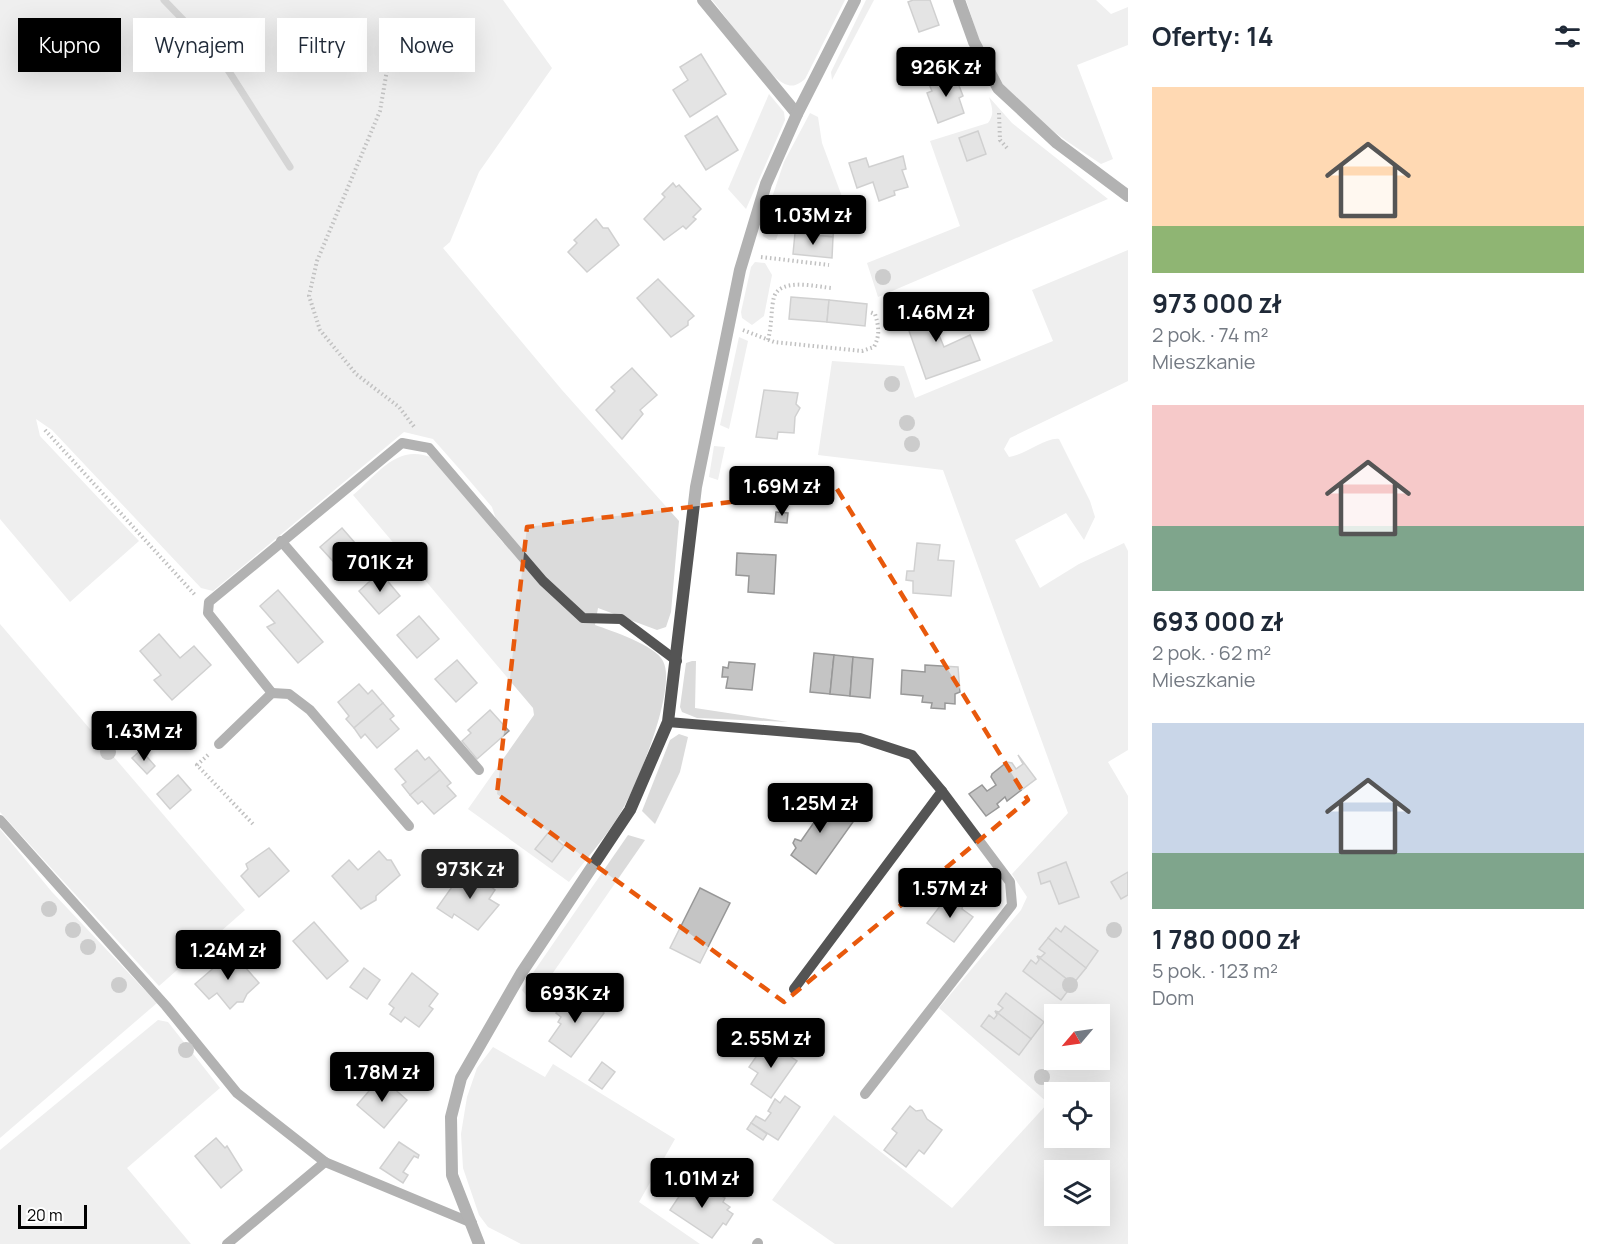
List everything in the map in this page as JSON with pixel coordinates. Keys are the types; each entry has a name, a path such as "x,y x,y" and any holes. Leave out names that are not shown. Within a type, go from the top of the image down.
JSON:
{"street":[{"path":"704,0 798,114"},
{"path":"482,1243 452,1175 452,1117 461,1078 522,972 630,810 668,722 696,487 745,251 766,184 855,0"},
{"path":"959,0 974,42 998,88 1057,143 1128,196"}],"lane":[{"path":"272,693 208,613 209,602 402,443 429,448 543,581 583,618 621,619 677,661"},
{"path":"281,541 479,770"},
{"path":"219,744 272,693 289,694 310,710 409,826"},
{"path":"668,722 860,738 912,755 1010,882 1012,905 865,1094"},
{"path":"794,989 942,791"},
{"path":"0,820 166,1005 237,1093 325,1162 472,1223"},
{"path":"227,1244 325,1162"}],"path":[{"path":"387,72 380,111 317,261 309,296 320,330 356,374 399,407 429,448"},
{"path":"998,88 1000,140 1007,148"},
{"path":"745,251 767,258 829,265"},
{"path":"768,340 773,323 774,298 778,290 790,285 832,288"},
{"path":"729,323 768,340 862,351 874,347 879,338 879,326 875,314 870,312"},
{"path":"45,430 199,600 209,602"},
{"path":"219,744 197,765 254,824"}],"highlighted area":[{"path":"837,489 1028,800 784,1002 497,794 527,527"}],"shaded area":[{"path":"0,0 503,0 552,68 479,172 450,242 443,248 562,390 679,521 671,612 666,627 657,630 598,608 595,625 651,649 663,661 666,675 665,694 643,766 624,807 605,836 569,882 468,809 534,715 533,708 353,495 380,470 399,457 420,454 433,458 504,544 492,507 433,439 404,432 213,591 201,588 52,430 36,419 40,436 139,541 70,602 0,519"},
{"path":"712,0 845,0 805,79 797,84 788,85 780,81 760,61"},
{"path":"866,0 874,0 832,80 831,72"},
{"path":"966,0 1096,0 1111,14 1128,7 1128,45 1077,65 1113,159 1101,164 1073,146 1033,115 1008,91 988,60"},
{"path":"769,94 784,112 785,120 746,209 728,189"},
{"path":"989,97 1012,123 1108,199 878,297 867,263 960,226 930,141 988,123 992,113"},
{"path":"810,113 818,117 822,143 844,202 791,197 776,240 769,240 763,236 762,227 784,162"},
{"path":"1128,250 1128,381 1010,438 1004,449 1009,457 1015,456 1048,441 1059,439 1090,501 1095,517 1084,540 1066,513 1015,540 1040,588 1079,564 1124,543 1128,551 1128,750 1108,762 1128,796 1128,1244 835,1244 772,1200 834,1115 952,1208 1044,1107 1044,1148 1110,1148 1110,1082 1044,1082 1044,1100 939,1008 1021,910 1027,897 1012,874 1068,813 943,470 818,455 832,361 904,366 915,398 1053,341 1032,290"},
{"path":"755,262 765,263 772,275 764,316 752,325 742,318 741,312 751,267"},
{"path":"739,337 748,341 729,429 720,425"},
{"path":"714,446 725,447 718,480 709,477"},
{"path":"0,624 245,910 159,986 0,812"},
{"path":"696,661 695,708 788,722 697,718 682,712 680,707 686,663"},
{"path":"679,734 688,737 680,772 655,824 642,811 670,740"},
{"path":"0,829 52,892 157,1003 0,1138"},
{"path":"628,835 645,840 532,1003 522,990 526,983"},
{"path":"158,1020 168,1022 220,1088 127,1168 191,1244 0,1244 0,1150"},
{"path":"493,1047 545,1077 553,1064 675,1139 639,1202 700,1244 521,1244 488,1227 479,1215 463,1168 461,1134 467,1097 477,1068"}],"building":[{"path":"930,0 939,25 919,32 908,2"},
{"path":"701,54 726,94 690,117 673,90 688,80 680,67"},
{"path":"954,73 963,96 959,98 964,113 938,123 927,93 932,91 928,82"},
{"path":"717,116 738,150 706,170 685,136"},
{"path":"978,131 986,154 967,161 959,138"},
{"path":"903,156 906,169 902,170 908,187 894,191 895,195 879,201 873,182 857,188 849,163 866,158 869,167"},
{"path":"673,183 676,187 679,185 701,209 693,217 696,219 686,229 683,226 664,240 644,219 665,197 662,194"},
{"path":"797,213 835,216 833,237 795,233"},
{"path":"596,219 603,228 608,228 619,245 587,272 568,252 577,243 574,240"},
{"path":"795,233 833,237 832,258 793,254"},
{"path":"658,279 694,316 688,321 688,325 671,337 637,298"},
{"path":"791,297 829,300 827,322 789,319"},
{"path":"927,299 933,315 931,316 944,347 970,335 980,360 926,379 901,308"},
{"path":"829,300 867,304 865,326 827,322"},
{"path":"632,368 657,395 640,410 643,414 622,439 596,410 615,391 611,387"},
{"path":"764,390 798,393 796,404 800,408 795,417 794,433 778,432 777,439 756,437"},
{"path":"744,472 787,477 784,501 741,497"},
{"path":"776,512 788,513 787,523 775,522"},
{"path":"342,528 362,551 341,570 320,547"},
{"path":"917,543 940,545 938,560 954,561 951,596 913,593 913,581 906,580 907,571 914,571"},
{"path":"737,553 776,555 774,594 748,592 749,576 736,575"},
{"path":"380,572 400,596 379,614 359,591"},
{"path":"278,590 323,642 298,663 267,627 275,623 260,606"},
{"path":"419,616 439,639 417,658 397,635"},
{"path":"159,634 180,658 194,646 211,665 172,700 154,680 161,675 140,651"},
{"path":"814,653 834,655 830,694 810,692"},
{"path":"834,655 853,657 850,696 830,694"},
{"path":"853,657 873,659 870,698 850,696"},
{"path":"457,660 477,683 456,702 435,679"},
{"path":"729,662 755,664 752,690 726,688 728,677 722,677 723,667 728,668"},
{"path":"925,665 958,667 960,692 955,694 955,704 945,703 945,709 931,708 932,703 922,702 923,696 901,694 902,670 925,672"},
{"path":"359,684 368,694 372,690 383,703 354,728 346,719 349,716 338,702"},
{"path":"383,703 394,716 390,719 399,729 377,748 365,734 361,738 354,728"},
{"path":"490,710 509,731 477,759 462,741 471,733 468,730"},
{"path":"141,750 155,766 147,774 132,758"},
{"path":"417,750 425,760 429,757 440,770 410,795 402,785 406,782 395,769"},
{"path":"1018,755 1036,779 1007,801 1005,797 997,804 999,807 986,816 969,794 982,785 987,791 996,785 991,777 992,774 1007,762 1012,763 1016,769 1023,764"},
{"path":"440,770 451,783 447,786 456,796 434,814 422,801 418,804 410,795"},
{"path":"178,775 191,790 170,809 157,794"},
{"path":"814,794 853,822 816,874 791,855 796,848 793,843 795,839 801,841 815,821 802,811"},
{"path":"548,833 564,846 552,862 535,849"},
{"path":"269,848 289,871 259,897 241,876 248,869 246,864"},
{"path":"379,851 387,860 391,860 400,875 376,896 376,900 361,909 332,876 349,860 358,870"},
{"path":"1066,862 1079,897 1059,904 1050,881 1041,884 1038,873"},
{"path":"466,867 495,890 489,899 499,905 478,930 454,914 452,918 437,908"},
{"path":"1128,872 1128,895 1121,899 1111,882"},
{"path":"700,888 730,903 700,963 670,948"},
{"path":"947,897 954,902 958,900 963,904 962,909 973,917 954,942 927,923"},
{"path":"314,922 348,961 327,979 293,941"},
{"path":"1065,926 1098,951 1086,968 1048,938 1056,928 1061,932"},
{"path":"1048,938 1086,968 1073,984 1037,956 1041,957 1045,953 1039,949"},
{"path":"202,948 208,954 194,967 188,960"},
{"path":"232,952 259,983 247,994 243,1002 237,1002 230,1009 217,993 209,999 195,984"},
{"path":"1037,956 1073,984 1061,1000 1023,971 1031,960 1036,964 1039,960"},
{"path":"364,968 380,980 367,999 350,987"},
{"path":"412,973 438,994 429,1006 433,1009 419,1027 405,1017 401,1022 390,1014 394,1008 389,1004"},
{"path":"1006,993 1044,1022 1031,1039 995,1011 999,1012 1003,1008 998,1004"},
{"path":"577,994 592,1004 596,1003 604,1013 571,1057 549,1041 561,1024 558,1022 561,1017 556,1013 563,1003 569,1007"},
{"path":"995,1011 1031,1039 1019,1055 981,1026 989,1015 994,1019 997,1015"},
{"path":"767,1041 797,1061 771,1098 751,1084 758,1073 749,1067"},
{"path":"602,1062 615,1072 602,1089 589,1080"},
{"path":"381,1077 407,1100 384,1128 357,1105"},
{"path":"785,1096 800,1107 778,1140 751,1123 756,1116 765,1121 771,1113 768,1111 775,1099 780,1103"},
{"path":"910,1106 916,1111 922,1110 927,1119 942,1130 924,1154 919,1150 906,1167 884,1150 897,1133 892,1129"},
{"path":"751,1123 767,1134 763,1140 747,1129"},
{"path":"216,1138 225,1148 227,1146 242,1170 221,1188 195,1156"},
{"path":"399,1142 419,1155 418,1158 414,1156 403,1172 408,1175 403,1183 380,1168"},
{"path":"690,1180 709,1193 711,1189 725,1198 723,1202 730,1207 727,1210 733,1214 726,1225 723,1223 712,1238 670,1210"}],"waterway":[{"path":"164,0 221,59 290,167"}]}
